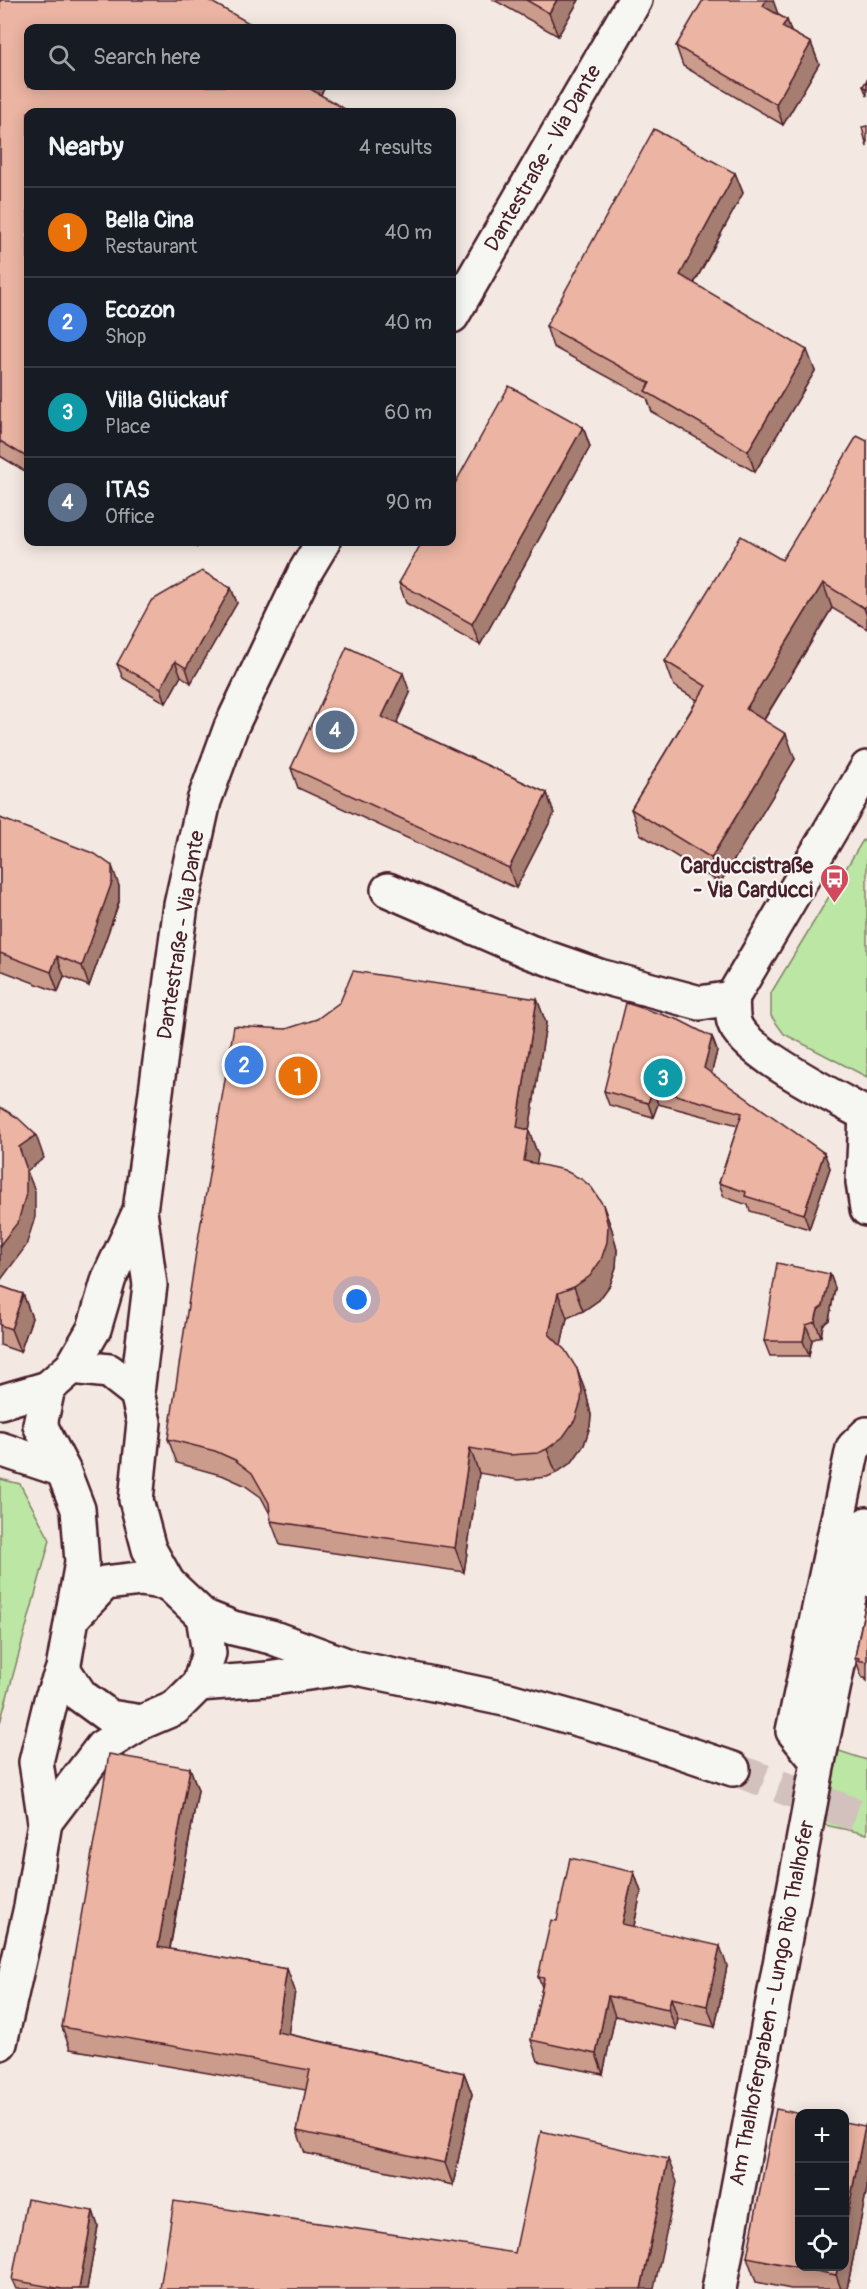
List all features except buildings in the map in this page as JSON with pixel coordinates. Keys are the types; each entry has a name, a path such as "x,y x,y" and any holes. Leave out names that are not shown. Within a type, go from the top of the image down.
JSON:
{"main road":[{"name":"Dantestraße - Via Dante","path":"456,309 636,0"},
{"name":"Dantestraße - Via Dante","path":"45,1822 102,1747 142,1722 175,1708 199,1684 208,1653 202,1616 168,1583 149,1549 136,1500 144,1422 137,1393 150,1285 140,1211 181,905 204,801 231,727 320,546"},
{"path":"867,768 732,998 734,1022 745,1040 766,1056 866,1115 863,1182 867,1209"},
{"path":"388,890 530,952 599,976 700,1003 732,998"},
{"name":"Dantestraße - Via Dante","path":"0,2043 31,1907 45,1822 36,1762 51,1700 63,1669 82,1562 78,1509 63,1470 40,1425 60,1378 94,1329 109,1278 140,1211"},
{"path":"0,1402 60,1378 109,1371 137,1393"},
{"path":"818,1762 793,1731 853,1448 867,1434"},
{"path":"0,1449 63,1470"},
{"name":"Am Thalhofergraben - Lungo Rio Thalhofer","path":"719,2289 818,1762 867,1524"},
{"path":"72,1618 105,1583 140,1579 168,1583"},
{"path":"202,1616 233,1628 272,1637 352,1667 508,1700 617,1730 734,1768"},
{"path":"199,1684 267,1679 352,1667"},
{"path":"63,1669 81,1696 110,1717 142,1722"}],"green space":[{"path":"863,840 867,843 867,1077 784,1034 771,1016 771,993"},
{"path":"0,1479 20,1484 50,1540 0,1723"},
{"path":"830,1748 867,1760 867,1834 815,1823"}],"tunnel":[{"path":"733,1769 867,1819"}],"place":[{"name":"ITAS","path":"335,730"},
{"name":"Carduccistraße - Via Carducci","path":"834,904"},
{"name":"Ecozon","path":"244,1065"},
{"name":"Bella Cina","path":"298,1076"},
{"name":"Villa Glückauf","path":"663,1078"}]}
